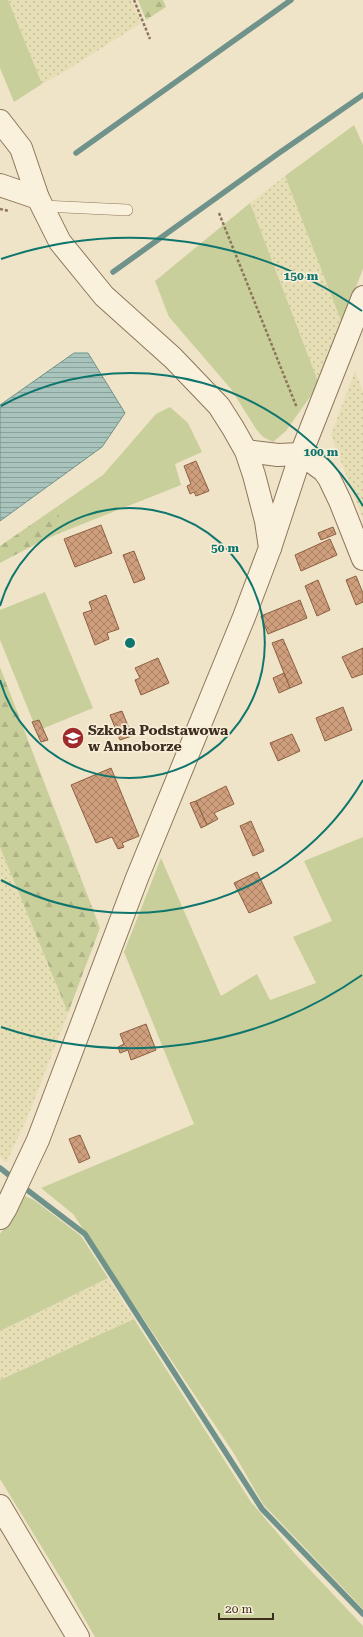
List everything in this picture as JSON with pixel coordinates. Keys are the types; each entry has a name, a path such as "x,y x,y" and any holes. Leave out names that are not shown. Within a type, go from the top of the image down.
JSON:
{"street":[{"path":"0,121 21,148 41,202 60,242 104,296 173,358 219,406 246,451 259,492 270,548"},
{"path":"0,185 41,202"},
{"path":"0,1218 18,1184 38,1140 137,878 244,617 270,548 301,454 363,297"},
{"path":"246,451 278,455 301,454 324,471 329,478 363,558"},
{"path":"0,1506 78,1637"}],"lane":[{"path":"41,202 127,210"}],"path":[{"path":"134,0 150,39"},
{"path":"219,213 299,413 311,428"}],"shaded area":[{"path":"8,0 131,0 141,23 42,84"},
{"path":"285,176 342,323 319,384 250,203"},
{"path":"355,371 363,391 363,519 331,435"},
{"path":"0,847 68,1013 28,1116 6,1163 0,1156"},
{"path":"108,1278 134,1319 0,1380 0,1331"}],"green space":[{"path":"0,0 8,0 42,84 14,102 0,68"},
{"path":"138,0 163,0 166,7 146,20"},
{"path":"354,125 363,145 363,269 342,323 285,176"},
{"path":"250,203 319,384 286,431 273,442 263,437 256,429 231,389 169,317 155,281"},
{"path":"170,407 188,423 202,452 175,464 181,485 60,533 58,506 103,475 156,414"},
{"path":"58,506 60,533 0,563 0,546"},
{"path":"45,592 93,708 37,731 0,640 0,610"},
{"path":"0,667 100,928 68,1013 0,847"},
{"path":"363,837 363,1609 263,1504 233,1452 73,1214 41,1188 194,1124 124,952 161,858 221,996 257,974 270,1000 316,983 293,937 332,921 304,861"},
{"path":"25,1196 34,1200 81,1236 108,1278 0,1331 0,1234"},
{"path":"134,1319 251,1502 297,1556 363,1626 363,1637 95,1637 0,1479 0,1380"}],"water":[{"path":"74,353 88,353 125,413 102,447 0,521 0,405"}],"building":[{"path":"196,461 209,491 196,496 194,492 190,494 187,486 191,484 184,466"},
{"path":"101,525 112,553 75,567 64,539"},
{"path":"333,527 336,534 321,540 318,533"},
{"path":"330,539 337,555 301,571 295,555"},
{"path":"134,551 145,579 134,583 123,555"},
{"path":"356,576 363,593 363,602 356,605 346,580"},
{"path":"318,580 330,610 317,616 305,586"},
{"path":"106,595 119,629 107,633 109,639 95,645 83,613 92,610 89,602"},
{"path":"300,600 307,618 268,634 261,616"},
{"path":"283,639 302,683 290,688 272,643"},
{"path":"363,648 363,674 352,678 342,657"},
{"path":"158,658 169,683 141,695 135,680 140,678 135,668"},
{"path":"284,673 290,688 279,693 273,678"},
{"path":"343,707 352,730 325,741 316,718"},
{"path":"122,711 132,736 120,740 110,715"},
{"path":"39,720 48,740 41,742 32,722"},
{"path":"292,734 300,751 278,761 270,743"},
{"path":"111,768 139,836 122,843 124,847 118,849 112,837 96,843 71,785"},
{"path":"226,786 234,804 214,813 218,819 207,825 196,801"},
{"path":"196,801 207,825 201,828 190,803"},
{"path":"251,821 264,851 253,856 240,826"},
{"path":"257,872 272,903 249,913 234,883"},
{"path":"146,1024 156,1050 131,1060 128,1050 120,1053 118,1047 124,1044 120,1034"},
{"path":"80,1135 90,1158 79,1163 69,1139"}],"waterway":[{"path":"76,153 291,0"},
{"path":"113,272 279,153 363,95"},
{"path":"0,1168 14,1179"},
{"path":"22,1186 85,1234 262,1509 363,1614"}],"place":[{"name":"Szkoła Podstawowa w Annoborze","path":"73,738"}]}
